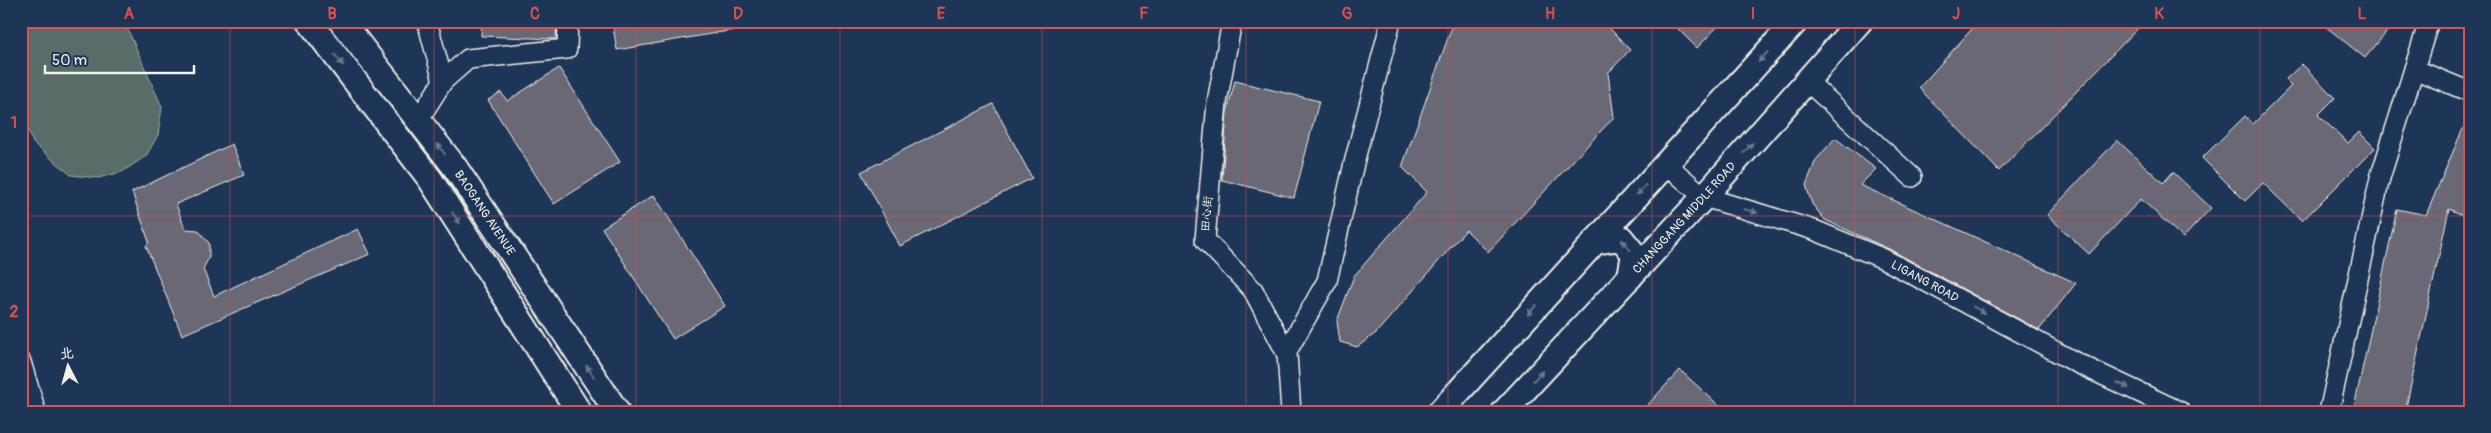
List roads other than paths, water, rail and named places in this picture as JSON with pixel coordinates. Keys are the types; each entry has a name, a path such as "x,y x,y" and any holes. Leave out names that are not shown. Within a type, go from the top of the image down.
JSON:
{"main road":[{"path":"309,21 430,179 580,412"},
{"name":"BAOGANG AVENUE","path":"341,21 454,166 617,412"},
{"path":"1440,412 1796,21"},
{"name":"CHANGGANG MIDDLE ROAD","path":"1504,412 1704,197 1860,21"},
{"path":"1594,242 1621,238 1634,254 1630,276"}],"street":[{"path":"427,21 443,81"},
{"path":"418,119 443,81 468,59 567,49 568,21"},
{"name":"田心街","path":"1232,21 1217,102 1205,240 1253,290 1286,353 1291,412"},
{"path":"1286,353 1327,281 1355,159 1390,21"},
{"path":"2329,412 2380,178 2429,21"},
{"path":"2414,70 2470,92"},
{"path":"1807,81 1912,177"},
{"name":"LIGANG ROAD","path":"1665,163 1704,197 1814,230 1884,259 2077,363 2181,412"},
{"path":"21,362 36,412"}]}
